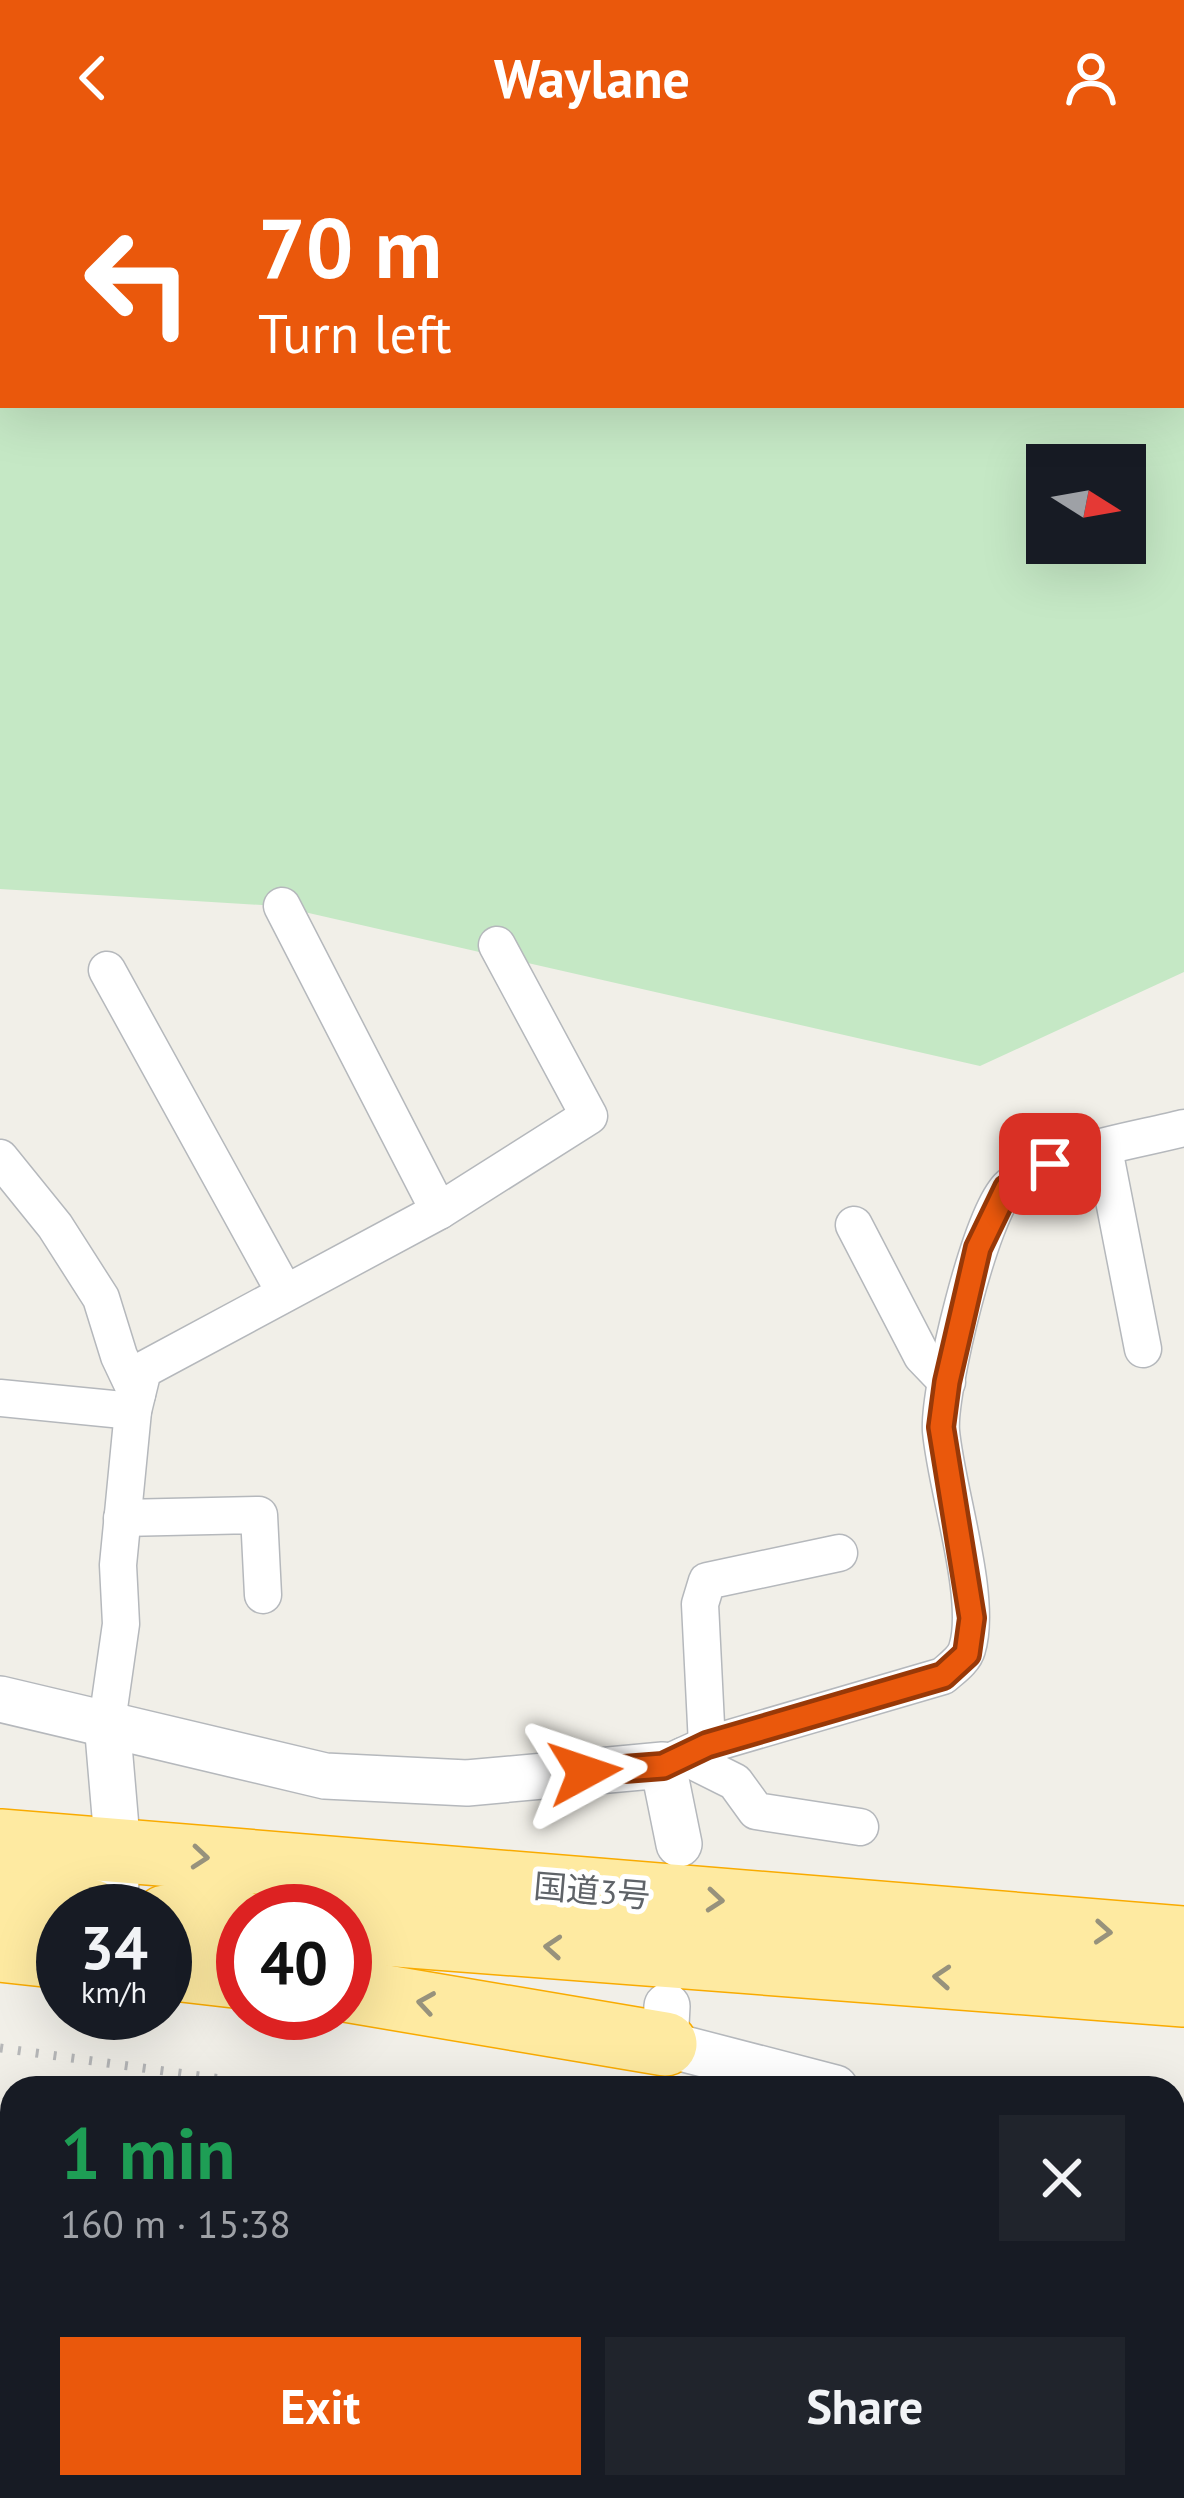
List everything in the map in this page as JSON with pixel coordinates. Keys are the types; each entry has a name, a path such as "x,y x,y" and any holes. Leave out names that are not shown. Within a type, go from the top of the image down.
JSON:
{"highway":[{"name":"国道3号","path":"0,1841 116,1881 1184,1938"},
{"path":"0,1903 36,1906"},
{"name":"国道3号","path":"372,1933 1184,1995"},
{"path":"0,1950 36,1954"},
{"path":"372,1993 666,2025"}],"street":[{"path":"282,906 439,1211"},
{"path":"116,1881 107,1722 121,1624 122,1519 143,1370 439,1211 590,1116 496,945"},
{"path":"107,970 285,1293"},
{"path":"0,1699 325,1776 467,1783 685,1756 943,1676 967,1654 972,1618 941,1427 978,1248 1007,1188 1050,1164 1184,1128"},
{"path":"1104,1149 1143,1349"},
{"path":"0,1158 55,1226 101,1298 135,1403"},
{"path":"854,1225 922,1356 947,1382"},
{"path":"0,1398 135,1403"},
{"path":"122,1519 259,1515 263,1594"},
{"path":"679,1844 700,1604 707,1581 839,1553"},
{"path":"685,1756 734,1782 757,1810 860,1827"},
{"path":"666,2025 803,2076"}],"green space":[{"path":"0,408 1184,408 1184,972 980,1066 278,906 0,889"}],"railway":[{"path":"0,2048 200,2076"}],"route":[{"path":"585,1772 663,1766 707,1745 943,1676 967,1654 972,1618 941,1427 947,1382 978,1248 1007,1188 1050,1164"}]}
